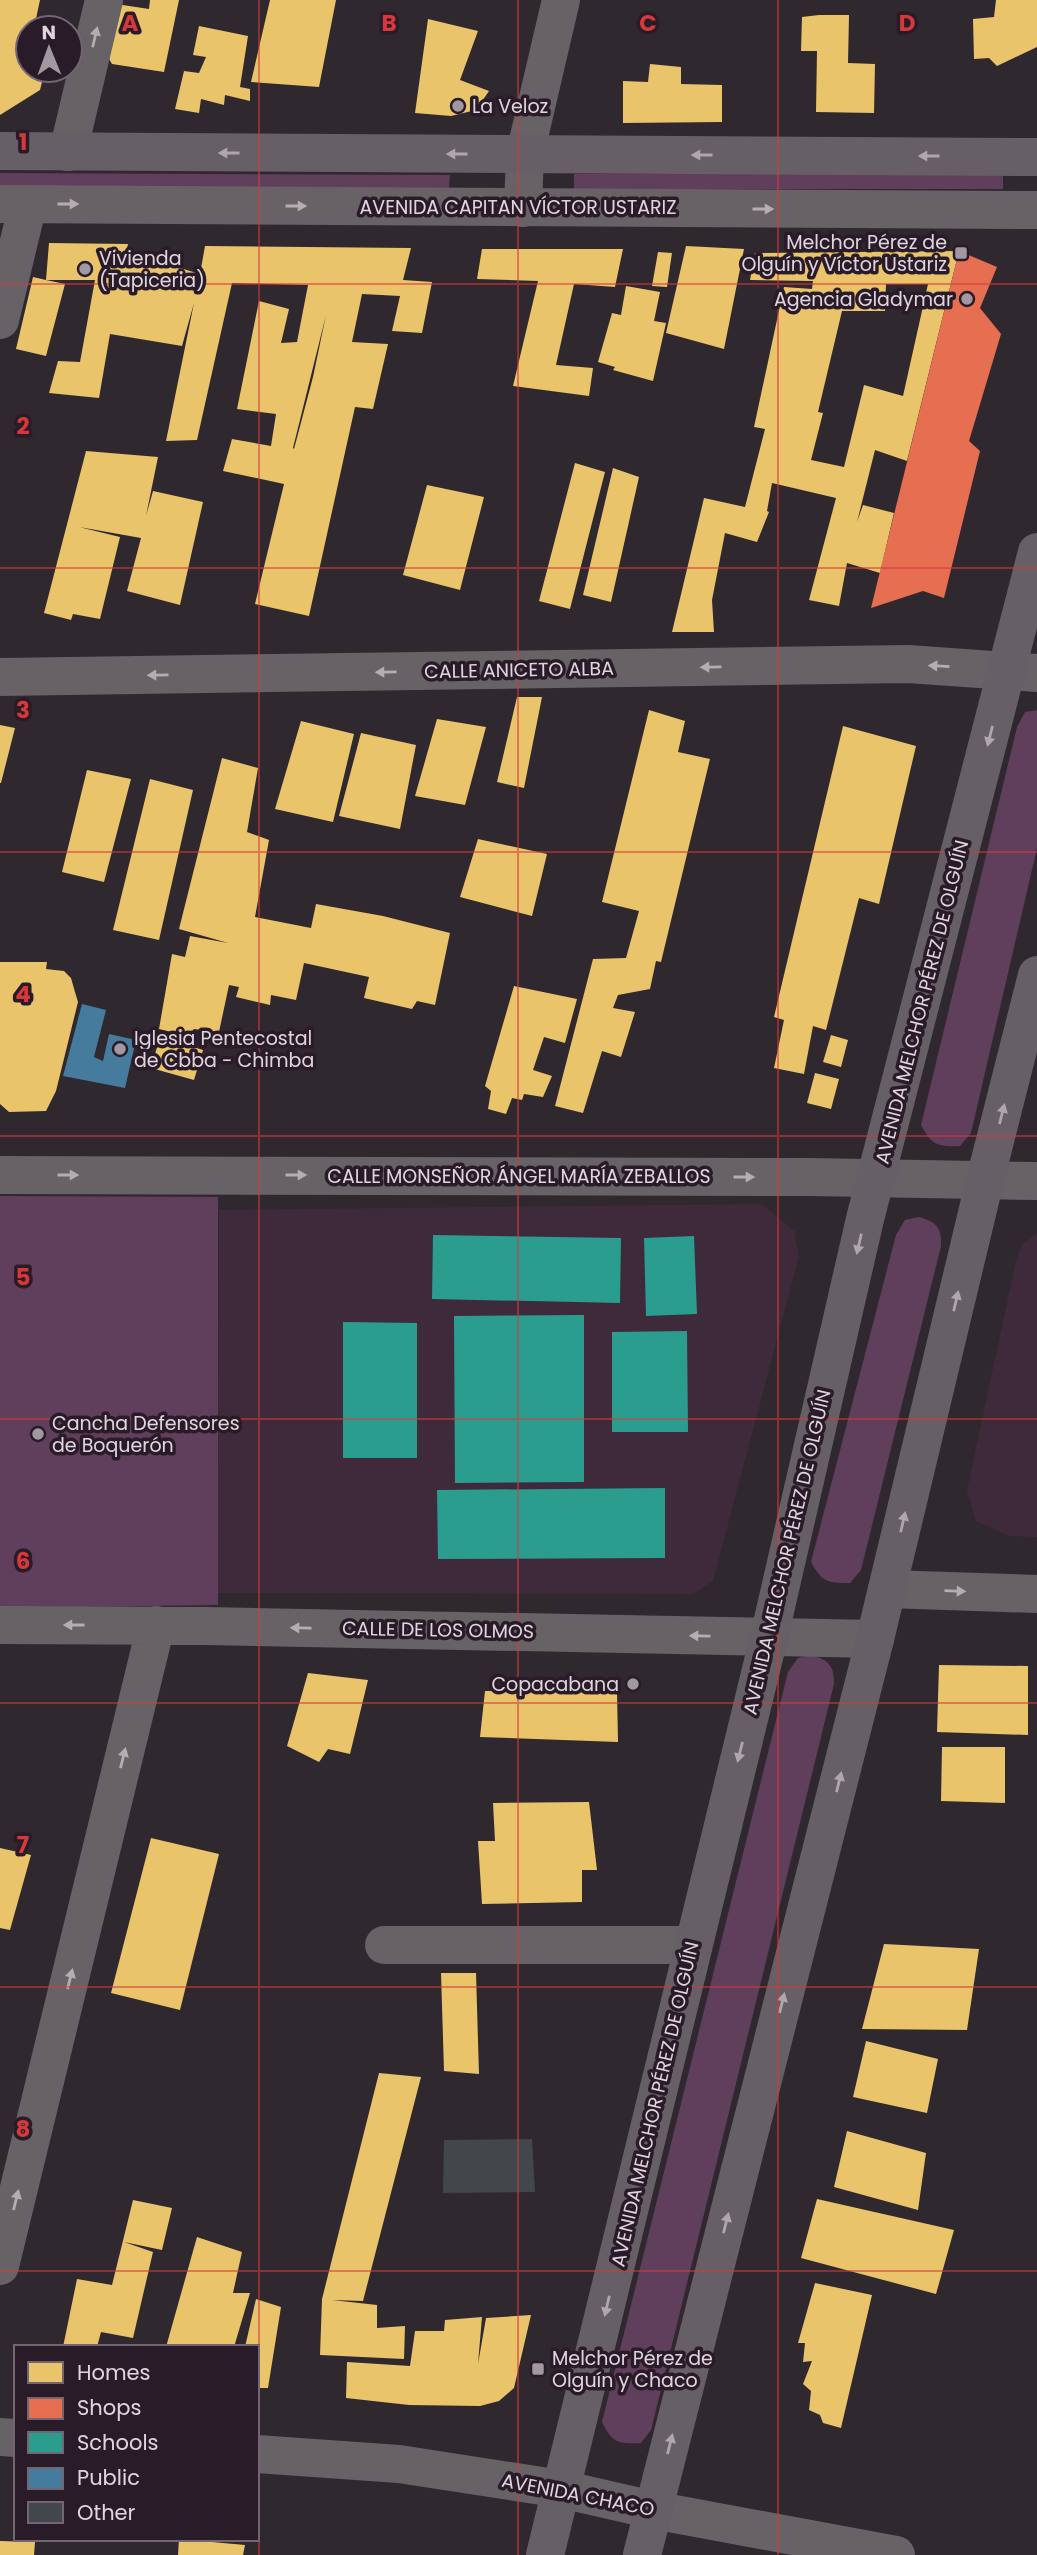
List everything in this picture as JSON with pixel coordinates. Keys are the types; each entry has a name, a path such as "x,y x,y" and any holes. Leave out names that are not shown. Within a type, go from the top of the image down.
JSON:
{"highway":[{"path":"0,151 1037,157"},
{"name":"AVENIDA MELCHOR PÉREZ DE OLGUÍN","path":"545,2555 769,1637 865,1219 1022,671 1037,552"},
{"path":"642,2555 875,1639 1037,975"}],"main road":[{"name":"AVENIDA CAPITAN VÍCTOR USTARIZ","path":"14,204 1037,210"}],"street":[{"path":"68,152 104,0"},
{"path":"523,208 525,154 561,0"},
{"path":"0,320 14,204"},
{"name":"CALLE ANICETO ALBA","path":"0,677 908,664 1022,671"},
{"name":"CALLE MONSEÑOR ÁNGEL MARÍA ZEBALLOS","path":"0,1175 1037,1181"},
{"path":"887,1589 1037,1594"},
{"name":"CALLE DE LOS OLMOS","path":"0,1625 156,1625 875,1639"},
{"path":"0,2266 156,1625"},
{"path":"384,1945 692,1945"},
{"name":"AVENIDA CHACO","path":"259,2454 399,2464 561,2489 653,2510 896,2555"}],"shaded area":[{"path":"0,173 450,175 449,188 0,187"},
{"path":"574,174 1003,174 1003,189 574,189"},
{"path":"1037,710 1037,848 971,1133 960,1146 940,1145 928,1137 921,1125 1017,727 1025,712"},
{"path":"0,1196 218,1197 218,1605 0,1608"},
{"path":"762,1204 794,1231 799,1256 713,1581 693,1594 218,1593 219,1210"},
{"path":"919,1217 937,1226 941,1246 861,1570 850,1583 830,1582 818,1574 811,1562 896,1235 905,1220"},
{"path":"1037,1233 1037,1537 1009,1536 976,1521 967,1490 1016,1261 1022,1245"},
{"path":"812,1655 823,1659 829,1665 834,1684 651,2430 641,2443 621,2442 609,2434 602,2422 788,1672 798,1658"}],"building: Homes":[{"path":"0,0 40,0 37,14 14,14 14,84 42,84 40,90 0,115"},
{"path":"150,0 179,0 164,72 112,64 105,52 116,4 149,9"},
{"path":"270,0 336,0 319,87 251,82"},
{"path":"996,0 1037,0 1037,47 997,66 989,58 974,59 973,19 994,17"},
{"path":"849,15 848,63 875,64 874,113 816,112 817,51 801,51 802,17"},
{"path":"428,19 478,31 460,80 489,91 476,110 451,116 415,113"},
{"path":"199,26 248,36 240,87 250,89 250,101 225,95 224,105 201,99 199,113 175,109 184,71 199,73 206,57 193,55"},
{"path":"650,64 681,67 681,84 722,85 722,122 623,123 623,81 648,82"},
{"path":"49,243 128,244 125,258 154,264 157,255 181,260 180,268 200,274 205,246 411,248 403,280 432,282 422,333 392,331 400,296 362,294 352,342 388,344 373,409 355,407 309,616 255,604 284,484 223,471 232,439 271,446 276,414 237,409 259,301 289,309 281,343 297,342 308,285 232,283 197,440 166,441 194,303 182,346 110,334 99,398 49,393 58,361 80,362 95,280 46,280","holes":["326,315 313,377 294,449"]},
{"path":"686,246 744,249 724,349 666,333"},
{"path":"482,249 623,249 615,287 574,284 556,365 593,368 589,396 513,386 538,281 477,279"},
{"path":"959,251 907,461 875,450 857,522 863,505 894,513 880,573 847,563 839,606 809,600 836,498 772,483 769,512 757,542 725,533 712,600 714,632 672,632 704,498 745,507 765,429 754,427 784,287 812,289 813,281 750,280 755,253","holes":["886,284 928,284 903,396 864,385 844,467 811,460 823,413 818,412 842,311 885,311"]},
{"path":"658,252 672,253 667,287 652,286"},
{"path":"33,277 65,284 46,356 16,349"},
{"path":"626,286 660,292 654,321 666,323 653,381 613,370 615,367 598,362 612,313 621,315"},
{"path":"86,451 158,457 146,516 153,491 203,502 180,605 127,591 141,538 79,527 120,537 100,619 73,614 71,620 44,613"},
{"path":"575,463 605,472 570,609 539,601"},
{"path":"613,468 639,477 611,602 583,595"},
{"path":"427,485 484,497 460,590 403,575"},
{"path":"517,697 542,697 524,788 497,782"},
{"path":"649,710 685,721 678,752 710,759 661,962 656,961 650,989 618,995 613,1008 635,1012 621,1057 602,1051 583,1113 555,1106 593,959 626,958 639,911 602,902"},
{"path":"437,719 486,727 465,805 415,796"},
{"path":"301,721 354,734 333,822 275,809"},
{"path":"0,725 15,728 1,783 0,783"},
{"path":"843,726 916,746 879,904 859,898 826,1030 813,1026 804,1074 774,1068 784,1020 774,1017"},
{"path":"361,733 416,745 400,829 339,816"},
{"path":"222,758 258,768 247,832 269,840 255,917 311,928 316,904 383,916 450,933 435,1005 417,1001 412,1009 364,998 369,977 304,963 296,1000 271,995 270,1005 236,997 239,987 229,985 219,1032 194,1029 188,1036 159,1029 172,954 185,957 190,936 228,943 179,929"},
{"path":"87,770 131,779 104,882 62,872"},
{"path":"150,779 193,790 159,940 113,930"},
{"path":"478,839 547,854 532,916 460,897"},
{"path":"0,962 47,962 46,969 64,971 71,978 78,1002 56,1091 46,1111 9,1112 0,1104"},
{"path":"514,986 577,999 565,1043 544,1037 533,1070 552,1076 543,1097 524,1094 522,1100 512,1098 506,1114 488,1109 491,1091 485,1086"},
{"path":"831,1035 848,1040 841,1067 823,1062"},
{"path":"160,1037 203,1050 194,1080 151,1068"},
{"path":"815,1073 839,1079 831,1109 807,1103"},
{"path":"939,1665 1028,1666 1028,1735 937,1732"},
{"path":"308,1673 368,1680 350,1754 328,1749 319,1762 287,1746"},
{"path":"485,1691 617,1692 618,1742 480,1737"},
{"path":"942,1747 1005,1747 1005,1803 941,1801"},
{"path":"589,1802 597,1870 582,1870 582,1902 482,1904 478,1841 495,1841 493,1803"},
{"path":"151,1838 219,1854 180,2010 111,1993"},
{"path":"0,1848 31,1855 10,1930 0,1928"},
{"path":"884,1944 979,1949 967,2030 862,2029"},
{"path":"441,1973 476,1973 479,2074 444,2071"},
{"path":"866,2041 938,2059 927,2113 853,2097"},
{"path":"379,2073 421,2077 363,2301 332,2300 377,2305 377,2328 405,2326 404,2359 320,2355 322,2299"},
{"path":"847,2131 926,2153 918,2210 834,2187"},
{"path":"817,2199 954,2230 936,2294 801,2258"},
{"path":"133,2200 172,2208 162,2250 124,2242 153,2252 133,2338 101,2332 98,2345 63,2345 77,2279 112,2285"},
{"path":"197,2237 242,2252 233,2293 250,2293 235,2345 167,2345"},
{"path":"815,2283 872,2295 841,2428 823,2423 820,2415 809,2410 811,2391 803,2384 812,2361 803,2362 805,2343 798,2343"},
{"path":"256,2299 281,2307 268,2388 259,2388 259,2345 245,2345"},
{"path":"531,2315 514,2388 499,2401 480,2406 409,2405 346,2398 347,2362 410,2366 415,2331 444,2331 445,2320 482,2317 478,2364 486,2318"},
{"path":"0,2541 35,2542 34,2555 0,2555"},
{"path":"179,2541 245,2545 243,2555 178,2555"}],"building: Shops":[{"path":"959,251 997,267 980,308 1001,334 969,441 980,451 944,598 923,591 871,608"}],"building: Schools":[{"path":"433,1235 621,1238 620,1303 432,1299"},
{"path":"694,1236 697,1314 646,1316 644,1238"},
{"path":"584,1315 584,1482 455,1483 454,1316"},
{"path":"343,1322 417,1323 417,1458 343,1458"},
{"path":"687,1331 688,1432 612,1432 612,1332"},
{"path":"665,1488 665,1558 438,1559 437,1490"}],"building: Public":[{"name":"Iglesia Pentecostal de Cbba - Chimba","path":"82,1004 106,1010 94,1057 103,1061 109,1034 136,1040 125,1088 63,1076"}],"building: Other":[{"path":"532,2139 535,2192 443,2193 444,2140"}],"place":[{"name":"La Veloz","path":"458,106"},
{"name":"Melchor Pérez de Olguín y Víctor Ustariz","path":"961,253"},
{"name":"Vivienda (Tapiceria)","path":"85,269"},
{"name":"Agencia Gladymar","path":"967,299"},
{"name":"Iglesia Pentecostal de Cbba - Chimba","path":"120,1049"},
{"name":"Cancha Defensores de Boquerón","path":"38,1434"},
{"name":"Copacabana","path":"633,1684"},
{"name":"Melchor Pérez de Olguín y Chaco","path":"538,2369"}]}
